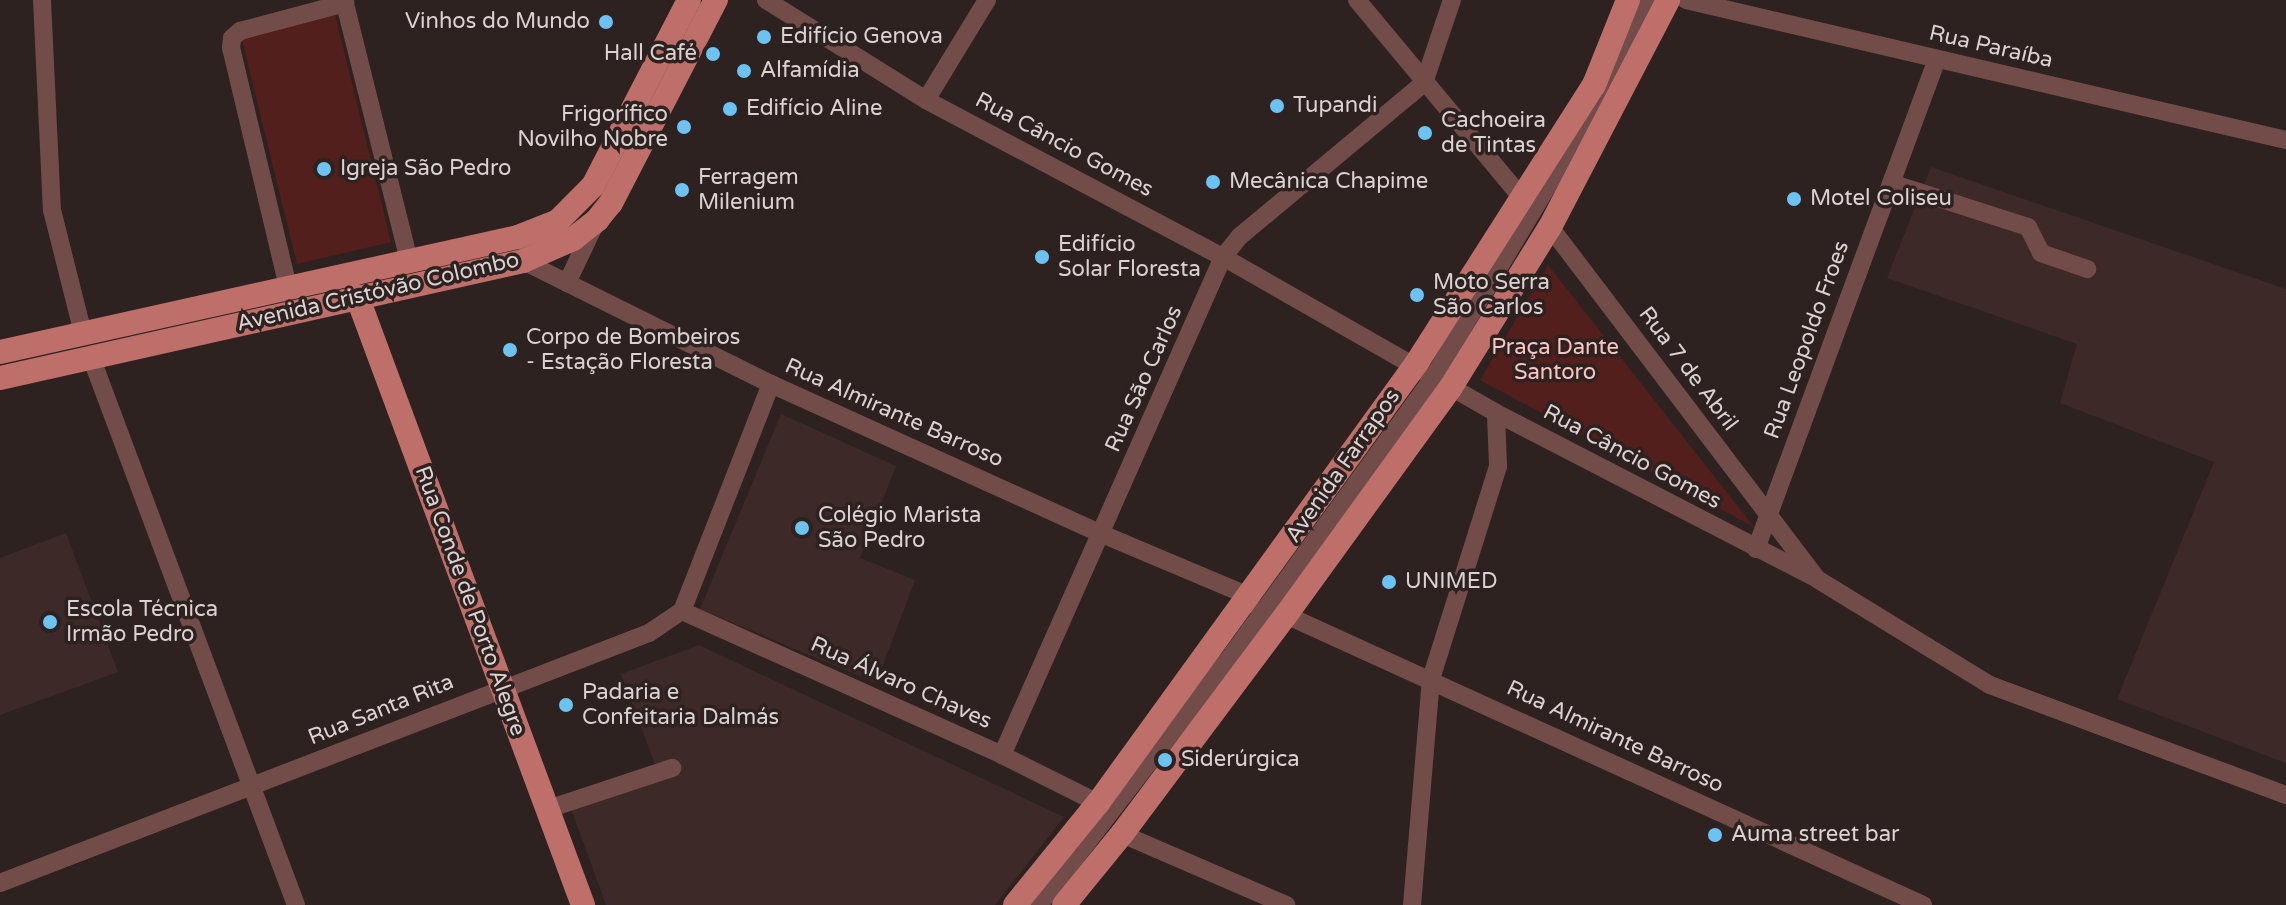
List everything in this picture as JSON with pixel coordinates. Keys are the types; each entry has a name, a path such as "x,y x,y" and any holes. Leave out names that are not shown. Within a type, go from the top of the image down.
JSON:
{"main road":[{"name":"Avenida Cristóvão Colombo","path":"0,352 518,237 558,221 593,186 689,0"},
{"name":"Avenida Cristóvão Colombo","path":"0,378 523,261 573,239 597,220 611,203 716,0"},
{"name":"Avenida Farrapos","path":"1064,905 1122,834 1286,615 1433,376 1521,197 1594,85 1628,0"},
{"name":"Avenida Farrapos","path":"1015,905 1098,803 1251,597 1433,376 1550,227 1668,0"},
{"name":"Rua Conde de Porto Alegre","path":"357,296 583,905"}],"street":[{"path":"42,0 52,210 83,333"},
{"name":"Rua Câncio Gomes","path":"766,0 926,100 1223,257 1496,413 1817,579 1990,685 2286,795"},
{"path":"926,100 987,0"},
{"path":"1357,0 1521,197"},
{"path":"1424,83 1452,0"},
{"path":"1039,905 1228,660 1433,376 1604,92 1648,0"},
{"name":"Rua Paraíba","path":"1686,0 2286,140"},
{"path":"288,287 231,48 232,38 240,31 345,1 409,261"},
{"name":"Rua Leopoldo Froes","path":"1756,549 1937,59"},
{"name":"Rua São Carlos","path":"1002,755 1223,257 1239,237 1424,83"},
{"path":"1891,183 2028,227 2041,253 2087,269"},
{"path":"567,283 597,220"},
{"name":"Rua 7 de Abril","path":"1550,227 1817,579"},
{"name":"Rua Almirante Barroso","path":"523,261 771,384 1102,534 1251,597"},
{"path":"91,357 296,905"},
{"path":"682,611 771,384"},
{"path":"1412,905 1431,679 1498,466 1496,413"},
{"path":"1228,660 1251,597"},
{"name":"Rua Santa Rita","path":"0,883 649,633 682,611"},
{"name":"Rua Álvaro Chaves","path":"682,611 1002,755 1098,803"},
{"path":"1228,660 1286,615"},
{"name":"Rua Almirante Barroso","path":"1286,615 1923,905"},
{"path":"548,809 672,768"},
{"path":"1122,834 1286,905"}],"shaded area":[{"path":"1931,167 2286,289 2286,763 2117,699 2214,462 2060,403 2077,344 1887,278"},
{"name":"Colégio Marista São Pedro","path":"781,414 896,466 860,558 915,580 876,683 700,609"},
{"name":"Escola Técnica Irmão Pedro","path":"66,533 118,672 0,715 0,558"},
{"path":"699,645 1064,817 995,905 606,905 566,795 655,764 621,674"}],"green space":[{"path":"335,14 391,242 297,264 241,36"},
{"name":"Praça Dante Santoro","path":"1548,265 1754,527 1480,380"}],"place":[{"name":"Vinhos do Mundo","path":"606,22"},
{"name":"Edifício Genova","path":"764,37"},
{"name":"Hall Café","path":"713,54"},
{"name":"Alfamídia","path":"744,71"},
{"name":"Tupandi","path":"1277,106"},
{"name":"Edifício Aline","path":"730,109"},
{"name":"Frigorífico Novilho Nobre","path":"684,127"},
{"name":"Cachoeira de Tintas","path":"1425,133"},
{"name":"Igreja São Pedro","path":"324,169"},
{"name":"Mecânica Chapime","path":"1213,182"},
{"name":"Ferragem Milenium","path":"682,190"},
{"name":"Motel Coliseu","path":"1794,199"},
{"name":"Edifício Solar Floresta","path":"1042,257"},
{"name":"Moto Serra São Carlos","path":"1417,295"},
{"name":"Corpo de Bombeiros - Estação Floresta","path":"510,350"},
{"name":"Colégio Marista São Pedro","path":"802,528"},
{"name":"UNIMED","path":"1389,582"},
{"name":"Escola Técnica Irmão Pedro","path":"50,622"},
{"name":"Padaria e Confeitaria Dalmás","path":"566,705"},
{"name":"Siderúrgica","path":"1165,760"},
{"name":"Auma street bar","path":"1715,835"}]}
